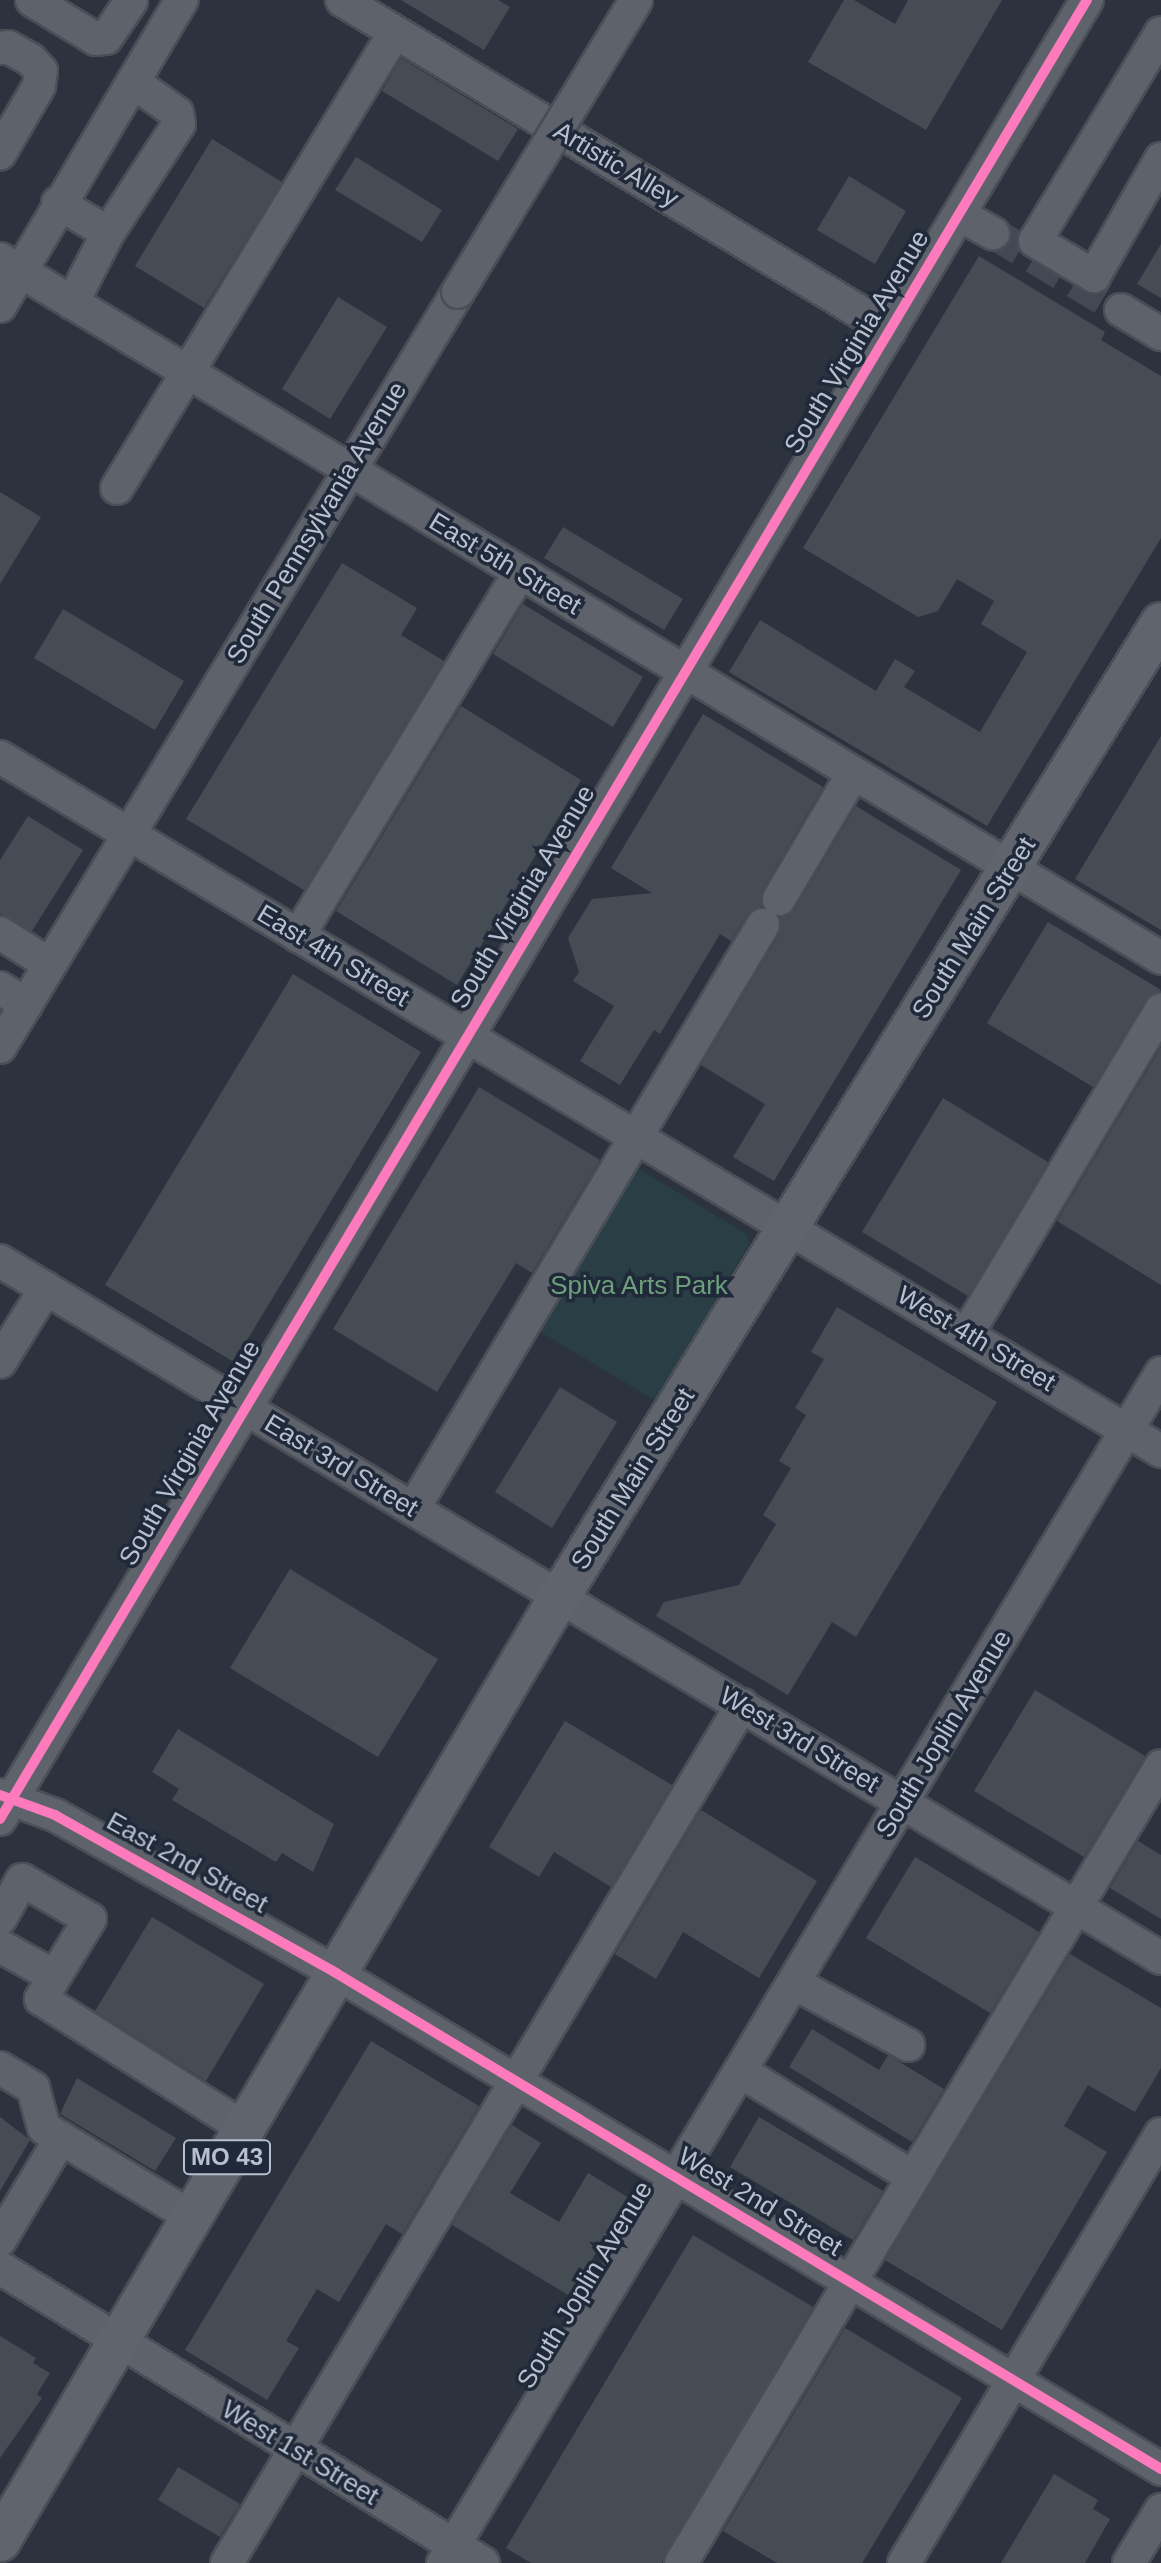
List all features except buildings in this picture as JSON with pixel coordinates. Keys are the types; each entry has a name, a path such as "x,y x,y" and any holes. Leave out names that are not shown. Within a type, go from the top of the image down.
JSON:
{"main road":[{"name":"South Main Street","path":"118,2342 558,1599 1161,623"},
{"name":"MO 43","path":"0,2541 118,2342"}],"street":[{"path":"0,306 10,265 58,203 175,11 130,0 106,38 96,39 32,0"},
{"name":"Artistic Alley","path":"342,0 890,330"},
{"name":"South Pennsylvania Avenue","path":"0,1047 13,996 49,964 636,0"},
{"name":"South Virginia Avenue","path":"4,1804 1087,0"},
{"path":"117,488 395,32"},
{"path":"1161,33 1035,241 1094,276 1161,159"},
{"path":"0,48 8,47 30,59 41,71 39,86 0,153"},
{"path":"72,303 108,233 179,124 177,113 133,82"},
{"path":"58,203 108,233"},
{"path":"960,215 993,233"},
{"name":"East 5th Street","path":"10,265 1161,958"},
{"path":"1121,310 1161,334"},
{"path":"298,936 520,573"},
{"name":"East 4th Street","path":"0,757 790,1227"},
{"path":"413,1509 853,774"},
{"path":"0,933 49,964"},
{"path":"967,1334 1161,1010"},
{"name":"West 4th Street","path":"790,1227 1161,1451"},
{"name":"East 3rd Street","path":"0,1261 558,1599"},
{"path":"0,1362 46,1288"},
{"name":"South Joplin Avenue","path":"448,2554 1161,1373"},
{"name":"West 3rd Street","path":"558,1599 742,1705 1161,1958"},
{"path":"227,2563 742,1705"},
{"path":"681,2563 1161,1766"},
{"name":"East 2nd Street","path":"4,1804 55,1815 336,1973"},
{"path":"0,1919 11,1874 90,1919 41,1999 244,2128"},
{"path":"0,1946 54,1976"},
{"name":"West 2nd Street","path":"336,1973 1161,2469"},
{"path":"794,1983 908,2045"},
{"path":"0,2068 33,2088 44,2128 192,2217"},
{"path":"740,2071 913,2177"},
{"path":"904,2563 1161,2134"},
{"path":"0,2240 61,2138"},
{"name":"West 1st Street","path":"0,2268 295,2449 448,2554 483,2563"},
{"path":"1129,2563 1161,2510"}],"green space":[{"name":"Spiva Arts Park","path":"628,1162 746,1234 750,1242 656,1401 529,1325"}],"tunnel":[{"path":"993,233 1121,310"}],"cycle path":[{"path":"0,1819 1087,0"},
{"path":"0,1795 55,1815 336,1973 1161,2469"}]}
